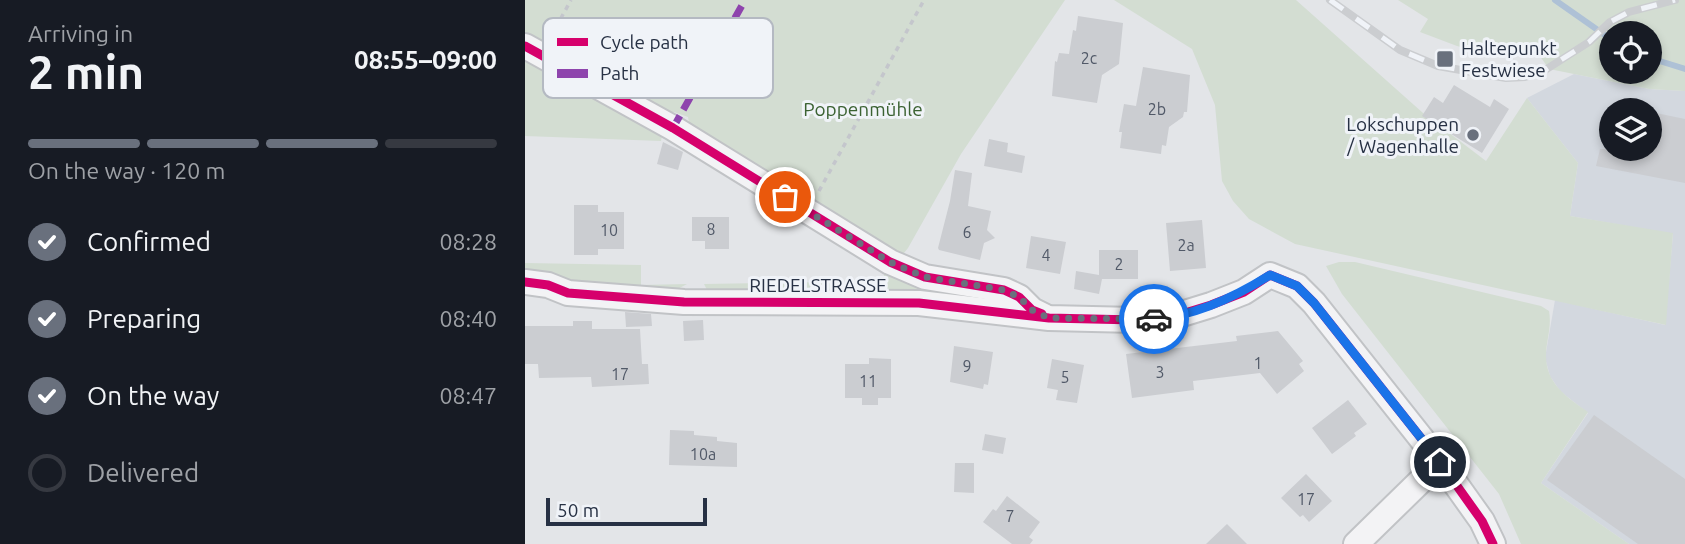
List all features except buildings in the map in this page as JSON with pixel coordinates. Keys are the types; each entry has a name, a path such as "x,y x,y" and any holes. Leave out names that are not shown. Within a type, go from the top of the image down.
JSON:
{"street":[{"path":"619,98 673,128 890,262 925,277 1004,290 1019,297 1032,310 1049,318"},
{"name":"RIEDELSTRASSE","path":"525,282 548,285 568,293 684,302 919,303 1049,318 1135,320 1172,317 1212,305 1244,292 1270,275 1297,286 1314,303 1440,462"},
{"path":"1356,544 1440,462 1482,521 1493,544"}],"path":[{"path":"557,18 571,0"},
{"path":"807,211 924,0"}],"shaded area":[{"path":"1574,74 1599,79 1599,84 1685,91 1685,544 1629,544 1541,483 1588,413 1560,391 1550,376 1545,358 1555,300 1665,325 1673,234 1570,216 1578,163 1527,98"}],"green space":[{"name":"Poppenmühle","path":"525,0 1065,0 961,154 900,258 690,128 688,117 674,112 657,112 632,98 773,98 773,18 543,18 543,47 525,37"},
{"path":"1114,0 1296,0 1423,113 1486,161 1527,98 1578,163 1570,216 1673,233 1666,325 1295,244 1249,219 1233,201 1222,181 1215,105 1192,49"},
{"path":"1398,0 1685,0 1685,91 1649,89 1624,84 1662,84 1662,21 1599,21 1599,79 1549,69 1535,49 1497,56 1457,46 1420,32 1428,19"},
{"path":"525,54 543,64 543,98 604,98 663,131 661,141 525,136"},
{"path":"870,257 993,299 708,292 704,284 884,281 884,268"},
{"path":"1339,262 1355,262 1541,306 1549,311 1546,356 1550,375 1560,389 1588,412 1541,483 1629,544 1521,544 1499,494 1342,294 1326,266"},
{"path":"525,263 641,265 641,285 687,284 674,291 590,289 525,272"}],"waterway":[{"path":"1555,0 1599,31"},
{"path":"1662,62 1685,69"}],"railway":[{"path":"1330,0 1400,50 1438,66 1506,78 1525,77 1542,72 1589,42 1610,22 1629,12 1675,0"}],"marked path":[{"path":"735,18 745,0"},
{"path":"673,128 690,98"}],"cycle path":[{"path":"525,46 543,56"},
{"path":"619,98 673,128 890,262 925,277 1004,290 1042,314"},
{"path":"525,282 548,285 568,293 684,302 919,303 1049,318 1135,320 1172,317 1211,305 1244,292 1270,275 1297,286 1314,303 1440,462 1482,521 1493,544"}],"way so far":[{"path":"785,197 890,262 925,277 1004,290 1019,297 1032,310 1049,318 1154,319"}],"place":[{"name":"Haltepunkt Festwiese","path":"1445,59"},
{"name":"Lokschuppen / Wagenhalle","path":"1473,135"}],"route":[{"path":"1154,319 1172,317 1212,305 1244,292 1270,275 1284,279 1297,286 1314,303 1440,462"}]}
